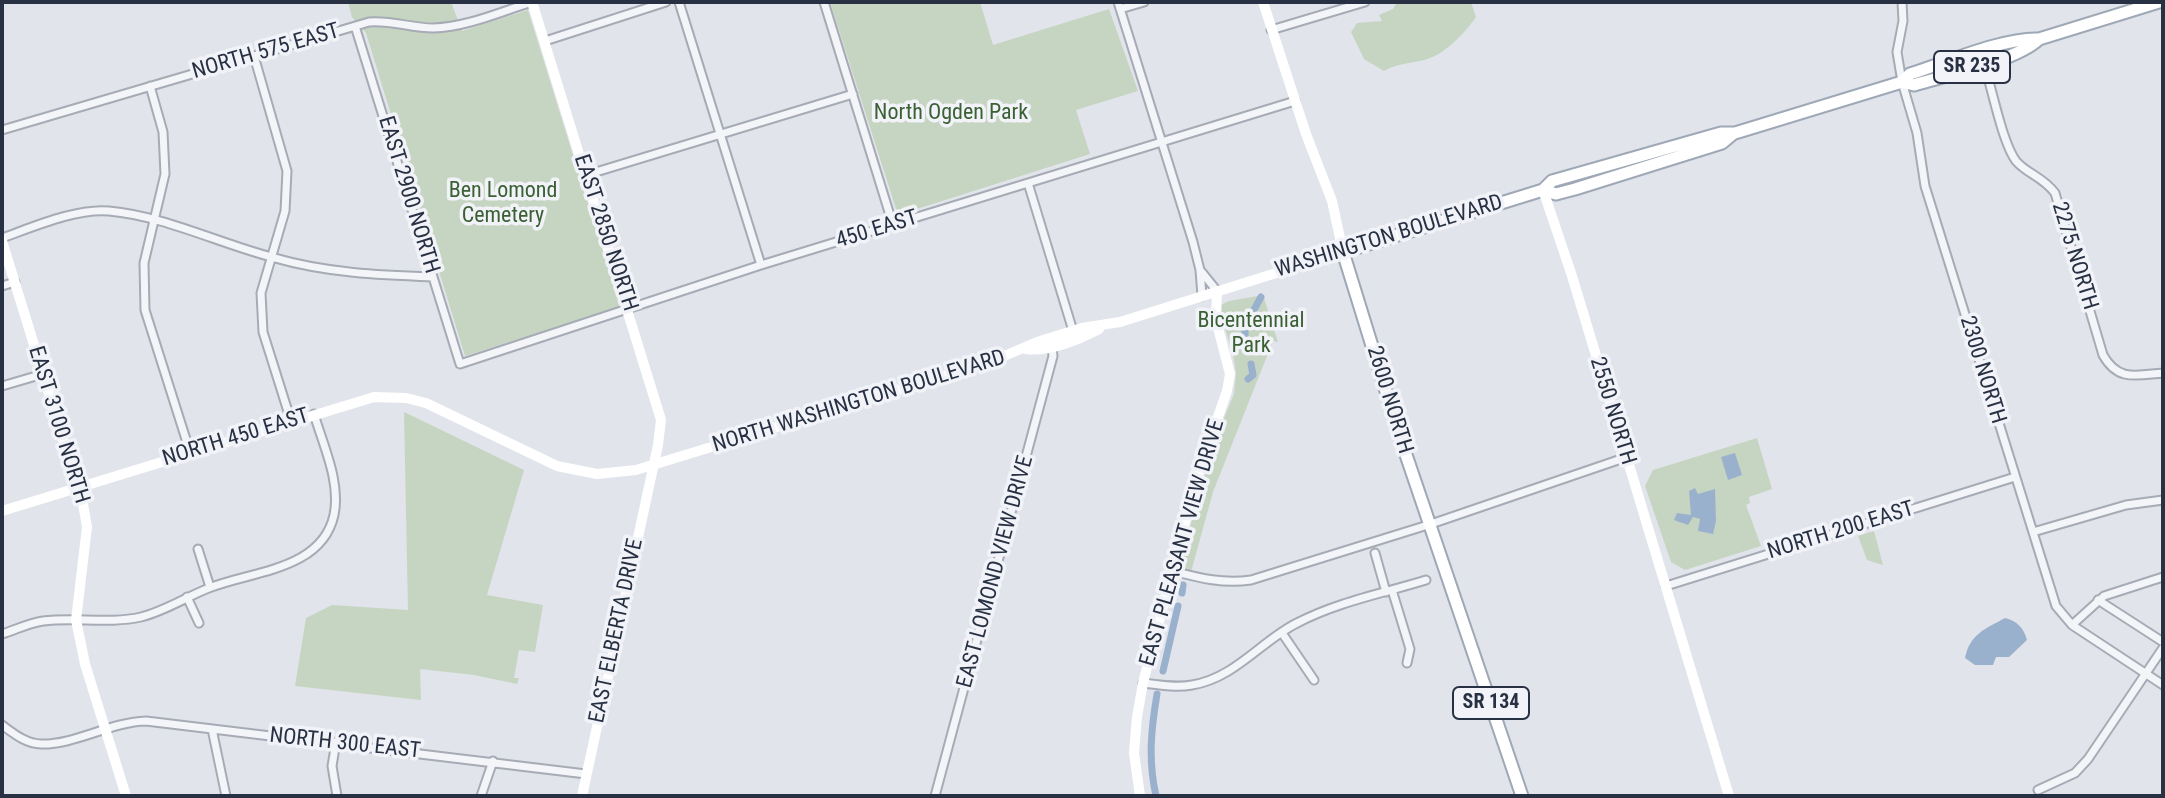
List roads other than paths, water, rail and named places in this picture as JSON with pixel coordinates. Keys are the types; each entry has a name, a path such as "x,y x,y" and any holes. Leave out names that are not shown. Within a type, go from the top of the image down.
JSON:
{"main road":[{"name":"EAST 2850 NORTH","path":"532,2 660,413 661,430 653,466"},
{"name":"2600 NORTH","path":"1263,2 1332,201 1343,252 1402,443 1522,796"},
{"name":"SR 235","path":"1543,190 1556,194 1611,178 1722,143 1735,133 1902,82 1910,74 2025,38 2039,39 2159,2"},
{"name":"SR 235","path":"1902,82 1914,85 1984,64 2029,49 2039,39"},
{"name":"WASHINGTON BOULEVARD","path":"1155,311 1543,190 1552,181 1721,133 1735,133"},
{"name":"2550 NORTH","path":"1543,190 1729,796"},
{"name":"EAST 3100 NORTH","path":"2,240 78,487 87,527 76,620 85,664 126,796"},
{"name":"EAST PLEASANT VIEW DRIVE","path":"1140,796 1134,753 1143,683 1196,480 1227,391 1228,364 1216,320 1217,291"},
{"path":"1202,296 1216,320"},
{"name":"NORTH WASHINGTON BOULEVARD","path":"653,466 990,362 1037,342 1155,311"},
{"name":"NORTH WASHINGTON BOULEVARD","path":"1025,349 1039,351 1085,336 1106,325"},
{"name":"NORTH 450 EAST","path":"2,511 363,399 406,398 426,403 557,466 577,471 617,473 653,466"},
{"name":"EAST ELBERTA DRIVE","path":"582,796 653,466"}],"street":[{"name":"NORTH 575 EAST","path":"2,130 355,26 379,21 422,28 444,27 532,2"},
{"path":"545,41 666,2"},
{"path":"679,2 761,265"},
{"path":"824,2 893,225"},
{"path":"1144,2 1119,6 1200,270 1202,296"},
{"path":"1271,30 1365,2"},
{"name":"2300 NORTH","path":"1902,2 1903,21 1897,52 1931,208 2056,606 2072,625 2163,685"},
{"name":"EAST 2900 NORTH","path":"355,26 460,364"},
{"path":"254,56 287,171 285,211 261,293 263,332 291,421"},
{"name":"2275 NORTH","path":"1984,64 2009,149 2022,167 2046,181 2055,193 2103,355 2116,371 2134,375 2163,373"},
{"path":"150,86 163,132 165,174 144,263 145,310 190,452"},
{"path":"586,175 853,94"},
{"name":"450 EAST","path":"460,364 761,265 1295,101"},
{"path":"1028,183 1073,331"},
{"path":"2,240 65,216 107,210 155,221 272,258 341,272 433,277"},
{"path":"1200,270 1217,291"},
{"path":"2,286 15,282"},
{"name":"EAST LOMOND VIEW DRIVE","path":"935,796 1053,356 1052,347"},
{"path":"2,386 43,374"},
{"path":"2,634 41,621 142,617 210,587 291,563 309,553 325,540 336,499 314,414"},
{"path":"1173,571 1210,581 1229,583 1251,580 1431,524 1627,457"},
{"name":"NORTH 200 EAST","path":"1666,586 2015,477"},
{"path":"2033,532 2126,505 2163,500"},
{"path":"198,549 210,587"},
{"path":"1375,553 1410,649 1407,663"},
{"path":"2072,625 2110,593 2163,577"},
{"path":"1143,683 1190,686 1212,680 1295,623 1426,580"},
{"path":"187,597 199,623"},
{"path":"2098,600 2163,642"},
{"path":"1282,633 1314,680"},
{"path":"2038,790 2075,773 2088,759 2163,648"},
{"name":"NORTH 300 EAST","path":"2,725 19,737 39,744 55,743 127,722 146,721 586,774"},
{"path":"212,729 226,796"},
{"path":"336,742 332,766 337,796"},
{"path":"481,796 493,761"}],"water":[{"path":"1735,453 1742,475 1728,480 1721,457"},
{"path":"1695,488 1698,494 1715,489 1716,521 1713,534 1698,531 1700,519 1693,517 1688,525 1674,520 1677,513 1691,515 1689,491"},
{"path":"2005,618 2019,626 2027,640 2009,657 1996,657 1993,665 1975,665 1965,658 1975,638"}],"waterway":[{"path":"1245,335 1245,326 1261,297"},
{"path":"1248,379 1253,375 1251,364"},
{"path":"1182,593 1183,585"},
{"path":"1163,671 1178,606"},
{"path":"1156,796 1151,745 1157,694"}],"park label":[{"name":"North Ogden Park","path":"951,113"},
{"name":"Ben Lomond Cemetery","path":"503,204"},
{"name":"Bicentennial Park","path":"1251,334"}]}
